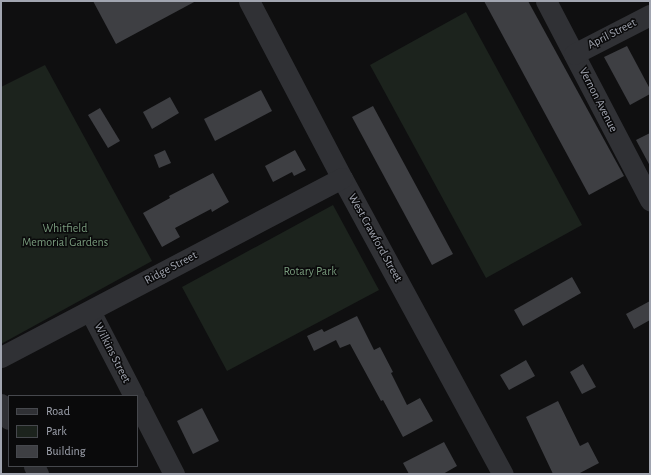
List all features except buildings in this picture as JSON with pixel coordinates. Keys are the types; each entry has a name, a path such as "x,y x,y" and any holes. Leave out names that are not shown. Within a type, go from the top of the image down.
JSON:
{"street":[{"name":"West Crawford Street","path":"249,1 342,178 503,474"},
{"name":"Vernon Avenue","path":"546,1 650,200"},
{"name":"April Street","path":"574,54 650,15"},
{"name":"Ridge Street","path":"1,357 342,178"},
{"name":"Wilkins Street","path":"90,311 133,395"},
{"path":"1,404 8,417"},
{"path":"138,404 174,474"}],"green space":[{"path":"466,12 582,225 486,278 370,65"},
{"name":"Whitfield Memorial Gardens","path":"45,65 152,261 1,344 1,87"},
{"name":"Rotary Park","path":"333,205 379,290 227,371 182,287"}]}
